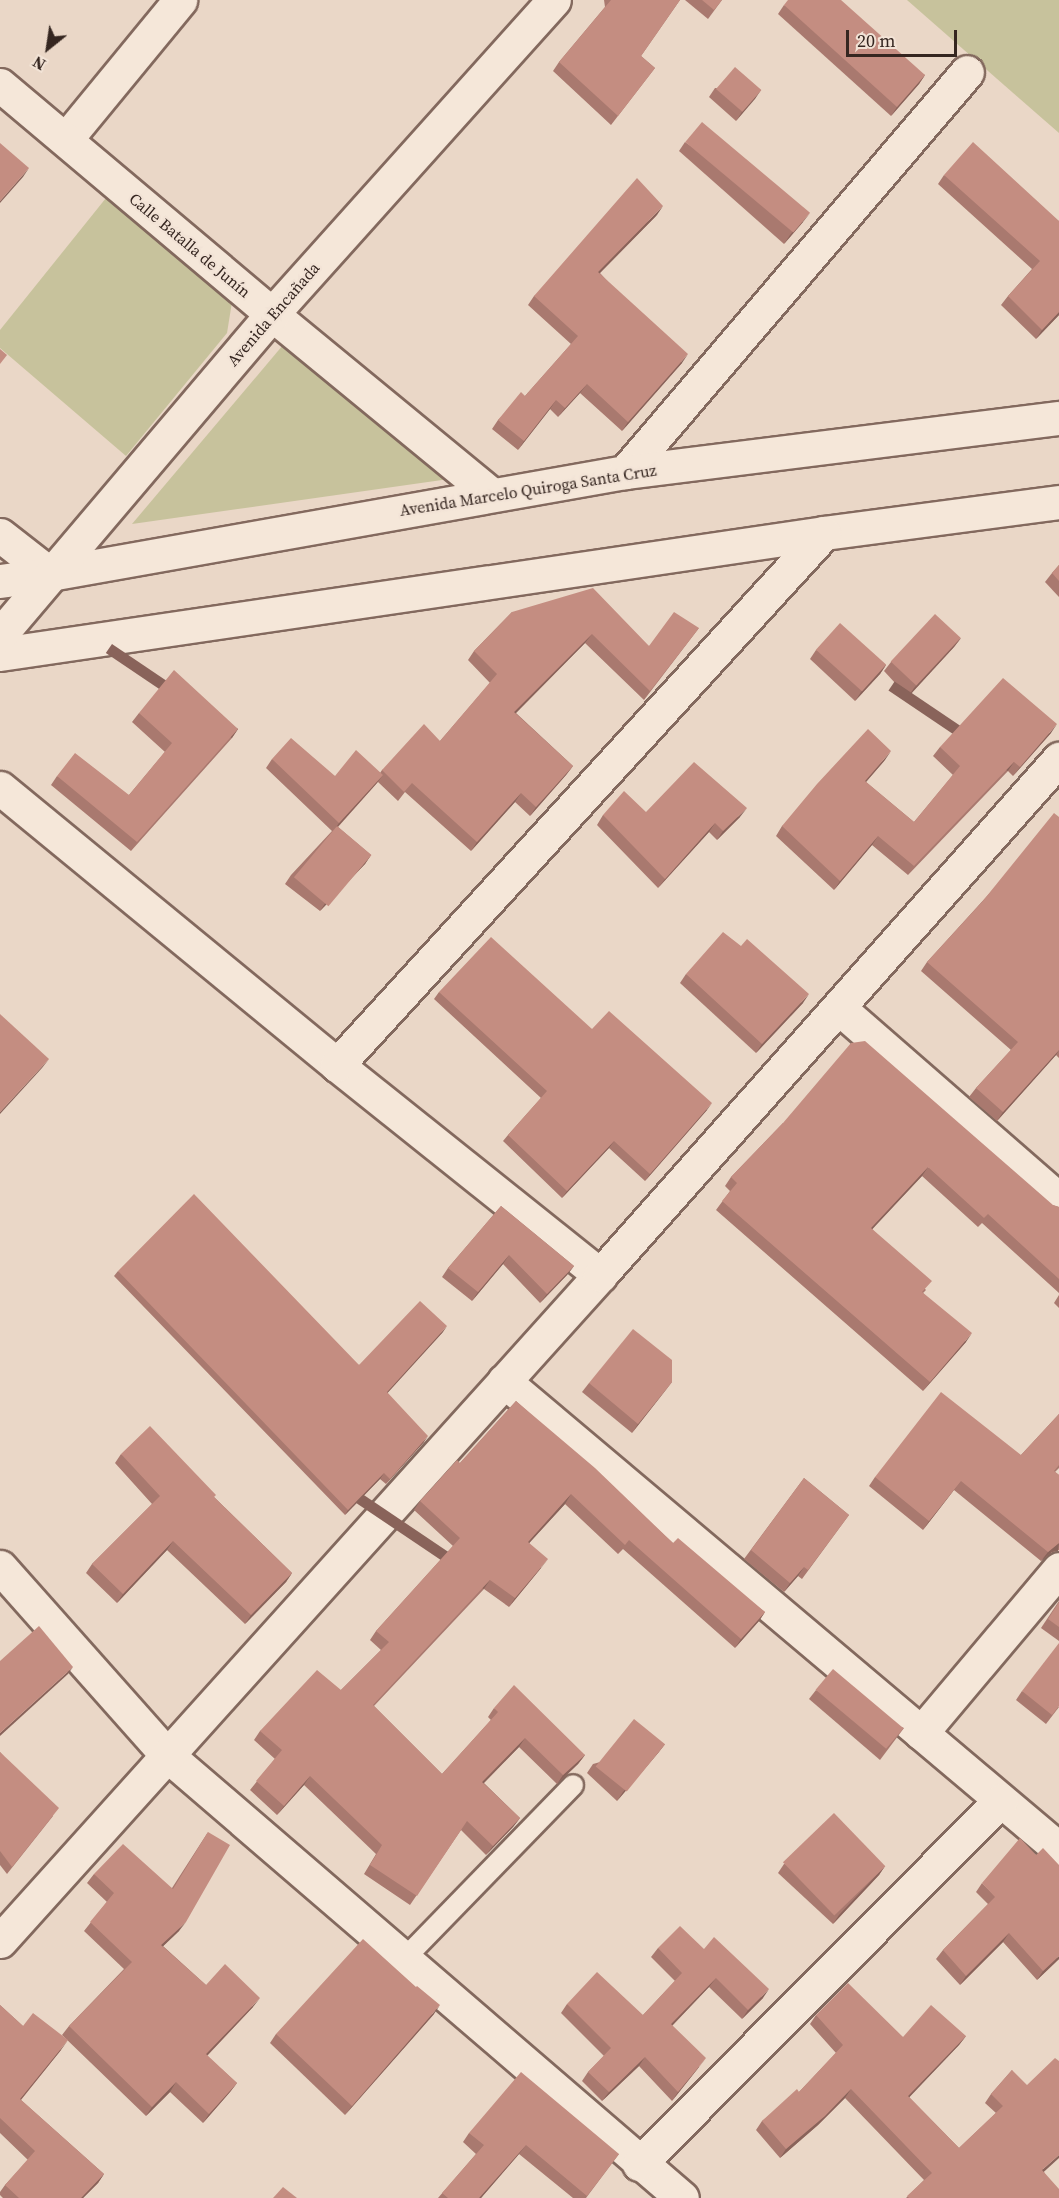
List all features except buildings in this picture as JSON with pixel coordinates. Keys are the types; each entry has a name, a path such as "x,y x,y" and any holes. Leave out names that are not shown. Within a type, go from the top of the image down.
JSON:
{"street":[{"path":"66,139 180,0"},
{"name":"Avenida Encañada","path":"0,635 272,314 554,0"},
{"path":"625,472 967,72"},
{"name":"Calle Batalla de Junín","path":"0,85 492,495"},
{"name":"Avenida Marcelo Quiroga Santa Cruz","path":"0,581 625,472 1059,418"},
{"path":"0,654 824,533 1059,502"},
{"path":"337,1065 824,533"},
{"path":"0,535 50,574"},
{"path":"0,1941 600,1275 1059,759"},
{"path":"0,788 337,1065 600,1275"},
{"path":"839,1008 1059,1200"},
{"path":"504,1381 1059,1849"},
{"path":"0,1567 167,1755 405,1958 639,2164 682,2198"},
{"path":"921,1733 1059,1569"},
{"path":"639,2164 1001,1800"}],"lane":[{"path":"405,1958 573,1785"}],"shaded area":[{"path":"907,0 1059,0 1059,133"},
{"path":"106,198 232,302 227,333 126,456 0,348 0,330"},
{"path":"283,345 449,479 132,524"}]}
